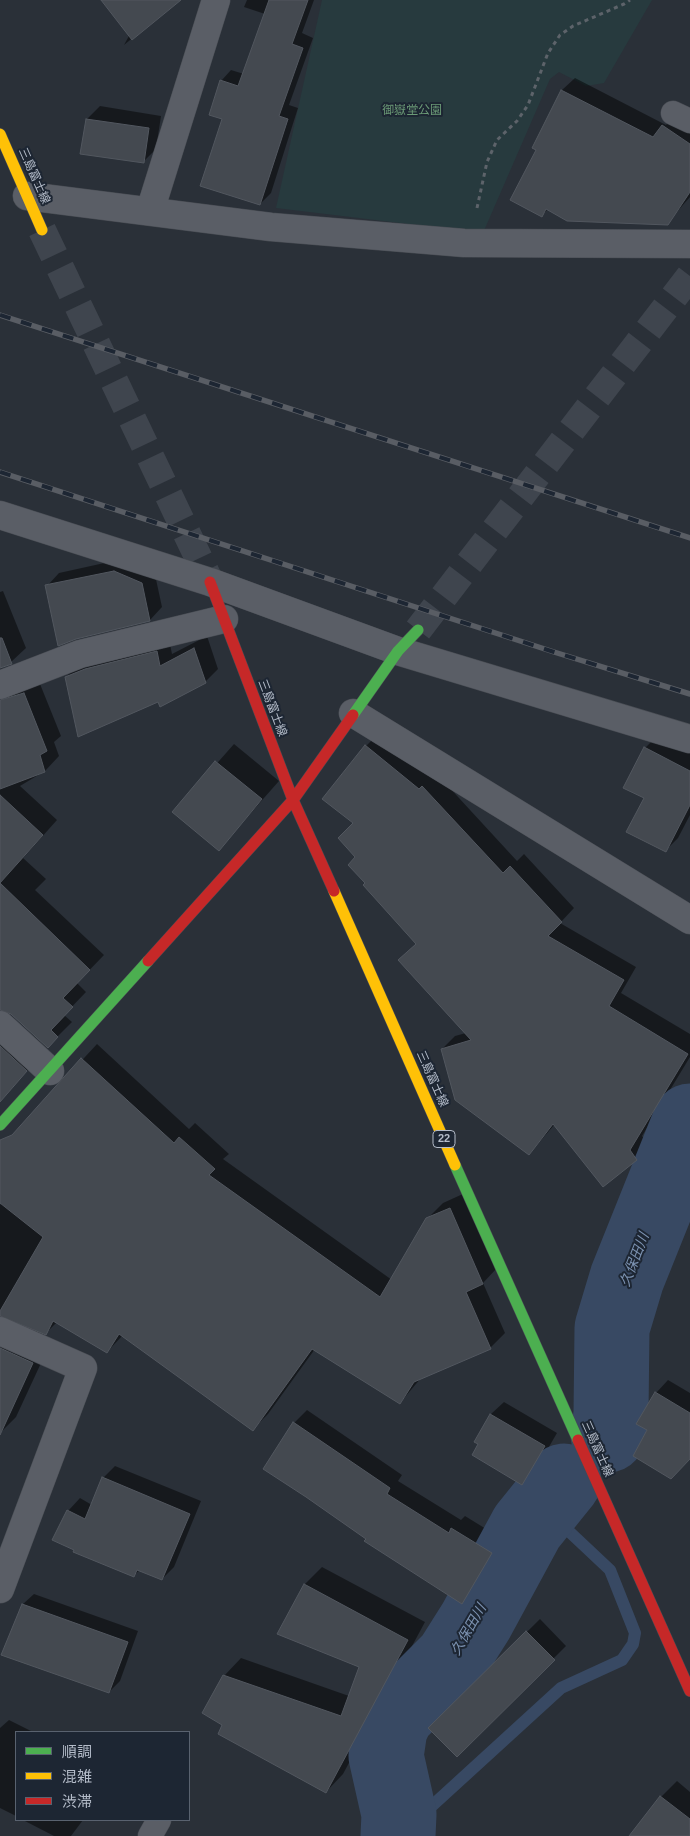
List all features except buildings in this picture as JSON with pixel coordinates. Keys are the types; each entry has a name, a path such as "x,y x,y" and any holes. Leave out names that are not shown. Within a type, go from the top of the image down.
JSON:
{"main road":[{"name":"三島富士線","path":"0,134 42,230"},
{"name":"三島富士線","path":"210,582 293,800 690,1691"},
{"path":"0,1125 293,800 398,651 418,630"}],"street":[{"path":"150,212 216,0"},
{"path":"27,196 271,227 472,243 690,244"},
{"path":"0,515 210,582 398,651 690,739"},
{"path":"0,685 80,654 224,619"},
{"path":"353,713 690,920"},
{"path":"0,1025 50,1071"},
{"path":"0,1331 83,1368 0,1589"}],"lane":[{"path":"150,1836 158,1821"}],"path":[{"path":"472,243 474,222 487,162 497,140 517,121 528,105 548,53 560,35 573,26 630,0"}],"green space":[{"name":"御嶽堂公園","path":"322,0 652,0 604,83 586,86 559,72 550,79 483,233 276,208"}],"waterway":[{"name":"久保田川","path":"608,1435 611,1414 612,1328 627,1278 690,1121"},
{"name":"久保田川","path":"398,1836 399,1814 386,1756 390,1729 397,1714 452,1659 476,1621 527,1527 564,1481"},
{"path":"399,1836 561,1688 622,1660 633,1644 635,1633 610,1570 543,1507"}],"tunnel":[{"path":"42,230 210,582"},
{"path":"418,630 690,276"}],"railway":[{"path":"0,315 690,538"},
{"path":"0,472 554,652 690,694"}],"traffic: fast":[{"path":"353,715 398,651 418,630"},
{"path":"0,1125 148,961"},
{"path":"455,1165 578,1440"}],"traffic: slow":[{"path":"0,134 42,230"},
{"path":"334,891 455,1165"}],"traffic: jam":[{"path":"210,582 293,800 334,891"},
{"path":"148,961 293,800 353,715"},
{"path":"578,1440 690,1691"}]}
